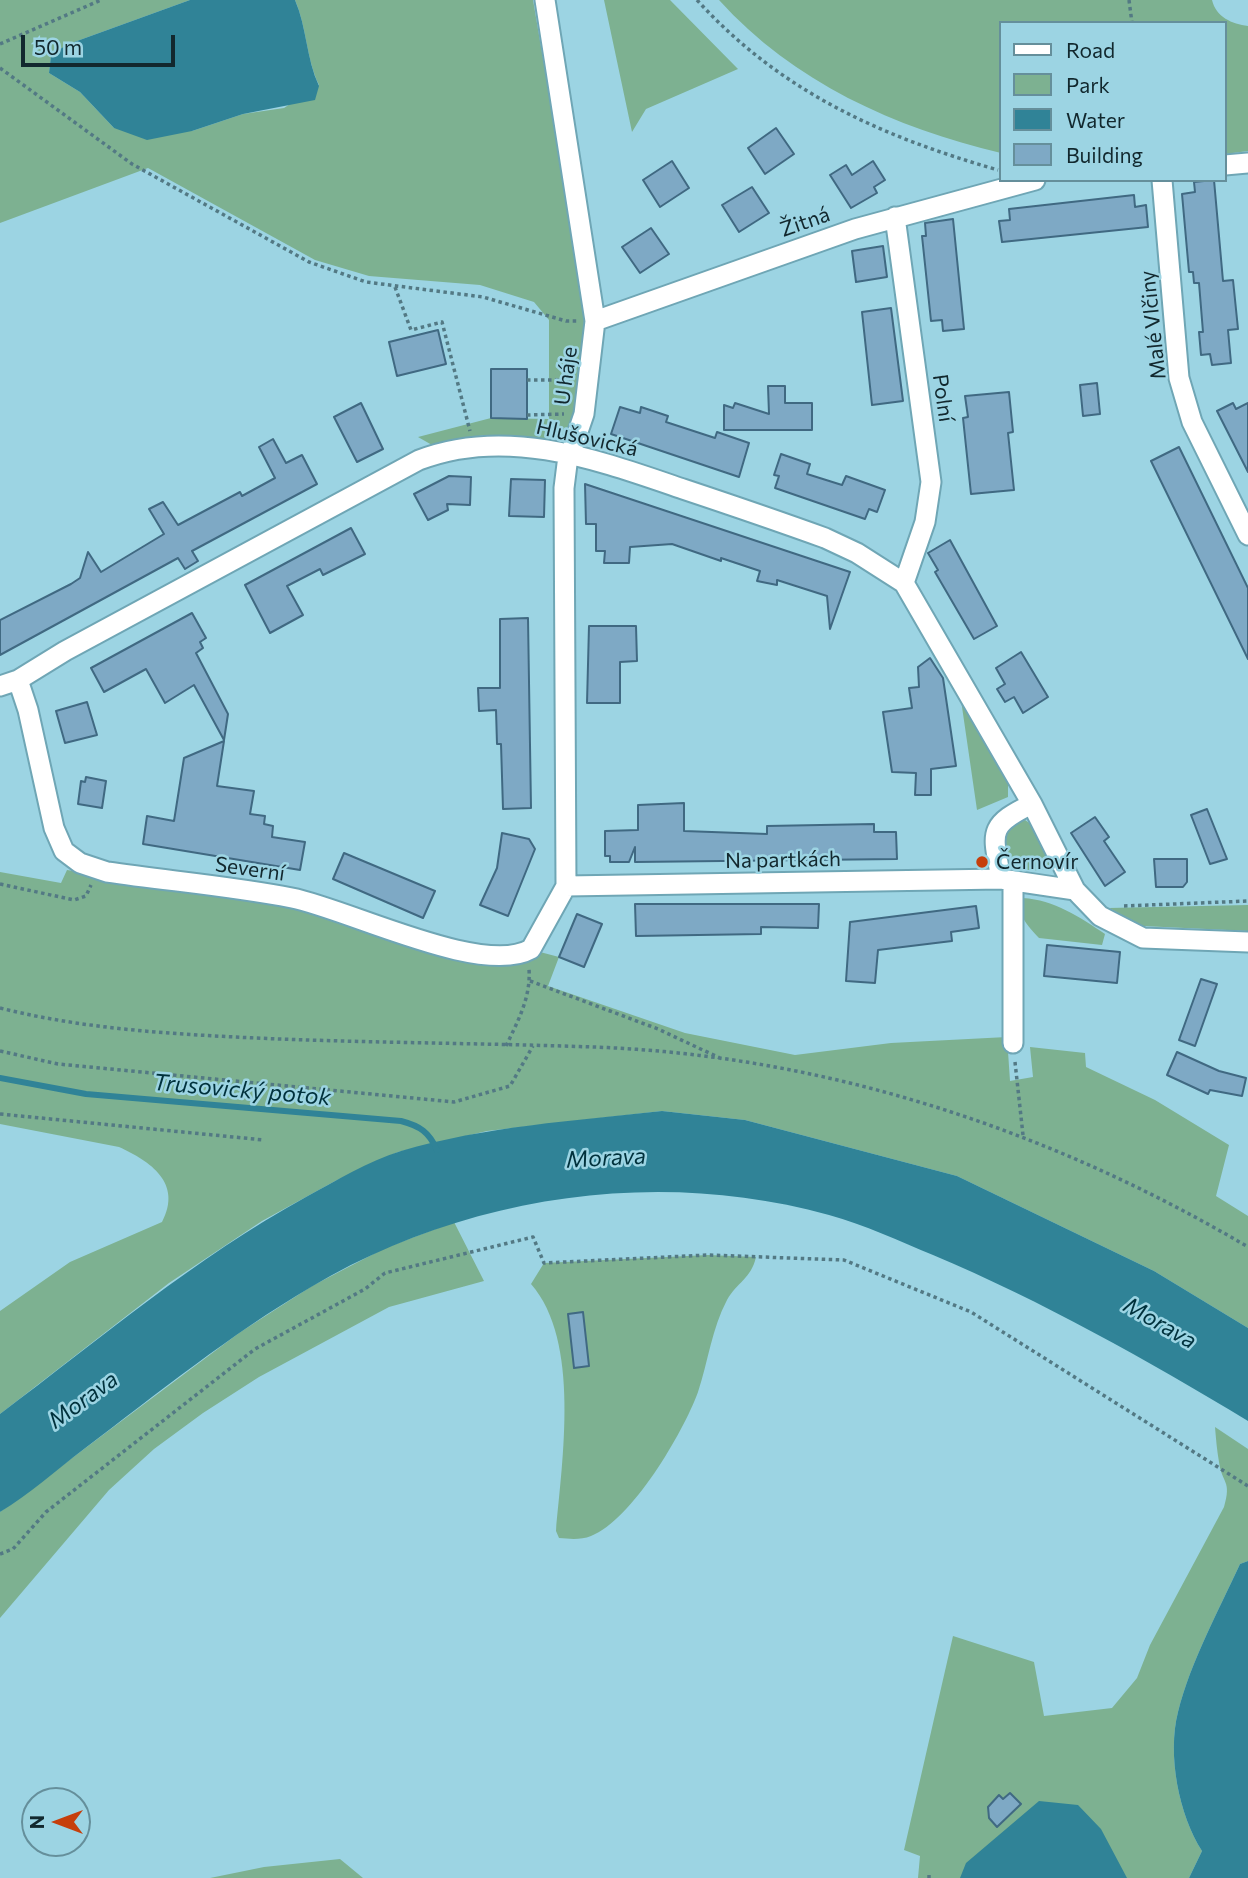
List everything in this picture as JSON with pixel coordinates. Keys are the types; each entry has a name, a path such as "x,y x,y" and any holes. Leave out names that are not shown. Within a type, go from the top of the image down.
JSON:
{"street":[{"name":"U háje","path":"545,0 595,321 584,414 565,476 563,505 566,886"},
{"path":"1227,165 1248,163"},
{"name":"Žitná","path":"595,321 895,216 1027,182"},
{"name":"Malé Vlčiny","path":"1162,182 1180,378 1192,422 1248,536"},
{"name":"Polní","path":"895,216 931,482 925,523 904,583"},
{"name":"Hlušovická","path":"9,683 419,460 447,450 474,446 508,445 571,453 825,538 857,553 904,583 1032,804 1075,890 1101,916 1143,937 1248,942"},
{"name":"Severní","path":"9,683 28,710 54,828 64,851 80,863 99,870 292,898 333,909 420,942 508,957 528,951"},
{"path":"1013,1043 1007,880 993,836 1004,817 1032,804"},
{"name":"Na partkách","path":"566,886 1007,880 1075,890"},
{"path":"528,951 544,928 566,886"}],"path":[{"path":"0,44 101,0"},
{"path":"697,0 728,34 795,86 870,127 930,150 1000,171"},
{"path":"1129,0 1132,21"},
{"path":"0,68 132,164 309,262 366,282 459,293 566,321 595,321"},
{"path":"395,287 411,330 442,322 474,446"},
{"path":"527,380 589,381"},
{"path":"527,415 584,414"},
{"path":"0,884 74,900 86,895 99,870"},
{"path":"1092,907 1248,901"},
{"path":"506,1046 524,1007 530,981 528,951"},
{"path":"530,981 658,1029 727,1061"},
{"path":"0,1008 58,1022 214,1036 596,1047 727,1061 816,1075 888,1092 1023,1136 1163,1200 1248,1247"},
{"path":"1013,1043 1023,1136"},
{"path":"0,1051 58,1064 454,1102 510,1086 533,1046"},
{"path":"0,1114 264,1140"},
{"path":"0,1554 13,1549 46,1511 255,1349 365,1289 386,1273 533,1237 544,1263 708,1255 844,1260 971,1312 1248,1486"}],"green space":[{"path":"0,0 190,0 66,45 51,57 49,73 80,92 114,128 192,131 243,114 284,108 319,85 295,0 533,0 588,321 573,426 569,432 557,439 484,435 432,445 418,437 491,418 549,419 549,320 534,302 480,285 369,276 315,260 148,168 0,223"},
{"path":"604,0 670,0 738,69 646,109 632,132"},
{"path":"719,0 1212,0 1217,11 1226,19 1248,26 1248,151 1227,154 1227,21 1000,21 1000,153 923,130 848,98 779,55"},
{"path":"961,700 1008,780 1008,797 977,810"},
{"path":"1025,820 1034,826 1052,858 1050,868 1022,868 1010,858 1004,831 1014,821"},
{"path":"67,870 321,911 495,964 523,962 540,952 559,957 548,986 685,1033 795,1055 891,1043 1007,1037 1010,1081 1033,1077 1030,1047 1085,1053 1086,1067 1155,1100 1229,1145 1216,1196 1248,1216 1248,1328 1154,1271 957,1176 745,1120 662,1111 487,1131 398,1152 337,1180 262,1221 169,1283 0,1414 0,1311 70,1262 162,1222 167,1208 166,1185 160,1175 131,1153 119,1147 0,1124 0,872 61,883"},
{"path":"1023,898 1045,902 1076,916 1105,934 1102,945 1039,938 1022,915"},
{"path":"1248,905 1248,931 1143,926 1109,908"},
{"path":"454,1222 484,1281 389,1307 259,1377 203,1413 154,1449 109,1490 0,1618 0,1512 239,1333 312,1286 385,1248"},
{"path":"708,1255 756,1257 751,1270 731,1294 722,1311 698,1392 681,1430 654,1473 623,1513 591,1536 579,1539 559,1538 556,1531 565,1403 562,1369 557,1337 547,1308 531,1284 544,1263"},
{"path":"1215,1427 1248,1449 1248,1561 1240,1564 1214,1618 1190,1674 1178,1712 1174,1747 1177,1784 1187,1820 1202,1851 1189,1878 918,1878 920,1856 904,1850 953,1636 1034,1662 1044,1716 1112,1708 1137,1678 1150,1645 1224,1507 1227,1487 1220,1469"},
{"path":"340,1859 363,1878 210,1878 264,1867"}],"water":[{"path":"190,0 295,0 319,86 315,100 243,114 192,131 147,140 114,128 80,92 49,73 51,56 66,45"},
{"name":"Morava","path":"662,1111 745,1120 957,1176 1154,1271 1248,1328 1248,1421 1054,1312 974,1273 856,1224 829,1215 763,1201 696,1193 629,1193 562,1199 497,1212 432,1231 370,1256 311,1287 252,1324 0,1512 0,1414 149,1300 265,1221 352,1172 401,1151 498,1130"},
{"path":"1248,1561 1248,1878 1189,1878 1202,1851 1187,1820 1177,1784 1174,1747 1178,1712 1190,1674 1214,1618 1240,1564"},
{"path":"1039,1801 1078,1805 1101,1829 1127,1878 960,1878 966,1863"}],"building":[{"path":"776,128 794,154 765,174 748,148"},
{"path":"672,161 689,188 660,207 643,180"},
{"path":"873,161 885,180 874,187 877,193 851,208 830,175 846,165 852,175"},
{"path":"1194,182 1214,182 1223,281 1233,280 1238,329 1228,330 1231,363 1212,365 1210,354 1201,355 1199,332 1203,332 1199,283 1194,283 1193,272 1189,272 1182,194 1195,192"},
{"path":"752,187 769,213 739,232 722,205"},
{"path":"1134,195 1135,207 1146,205 1148,227 1002,242 999,221 1010,220 1009,209"},
{"path":"953,219 964,329 943,331 942,320 931,321 922,236 926,236 925,223"},
{"path":"651,228 669,254 640,273 622,247"},
{"path":"883,246 887,277 856,282 852,251"},
{"path":"891,308 903,401 872,405 862,312"},
{"path":"438,330 446,364 397,376 389,342"},
{"path":"491,369 527,369 527,419 491,418"},
{"path":"1097,383 1100,414 1083,416 1080,385"},
{"path":"768,386 785,386 785,403 812,403 812,430 724,430 724,405 733,408 735,403 769,414"},
{"path":"1009,392 1013,432 1008,433 1014,490 971,494 963,418 968,417 965,396"},
{"path":"361,403 383,449 357,462 334,417"},
{"path":"1233,403 1236,409 1248,403 1248,472 1217,411"},
{"path":"620,407 640,413 641,407 668,416 666,422 715,438 717,432 749,443 739,477 611,434"},
{"path":"273,439 286,463 302,455 317,484 192,551 198,561 185,569 178,558 0,655 0,620 80,578 88,552 101,572 164,534 149,509 163,502 178,525 240,492 242,496 275,478 259,447"},
{"path":"1179,447 1248,588 1248,659 1151,461"},
{"path":"781,454 810,464 807,474 842,485 846,476 885,490 877,512 869,509 865,519 775,488 779,476 774,475"},
{"path":"449,476 471,477 470,505 447,504 448,510 428,520 414,494"},
{"path":"511,479 545,480 544,517 509,516"},
{"path":"585,484 850,572 830,629 827,596 777,580 777,585 757,581 760,571 721,558 721,561 672,544 630,547 629,563 604,563 605,551 596,551 596,524 586,524"},
{"path":"351,528 365,554 323,575 320,569 287,586 303,615 270,633 245,585"},
{"path":"950,540 997,626 974,639 935,572 938,570 928,553"},
{"path":"192,613 206,638 200,642 203,648 196,653 228,714 224,740 194,685 165,703 146,669 104,692 91,668"},
{"path":"528,618 531,808 503,809 501,744 497,744 496,710 479,711 478,688 500,688 500,619"},
{"path":"589,626 636,626 637,661 620,662 620,703 587,703"},
{"path":"1021,652 1048,697 1023,713 1014,697 1005,702 997,689 1005,684 996,668"},
{"path":"930,658 943,678 956,766 931,769 931,795 915,795 916,773 892,772 883,712 912,708 909,688 919,687 918,667"},
{"path":"87,702 97,735 65,743 56,711"},
{"path":"224,741 217,786 254,791 250,814 265,816 264,824 273,826 272,837 305,842 300,870 143,844 147,816 174,821 184,758"},
{"path":"86,777 106,781 102,808 78,804 81,781 85,782"},
{"path":"684,803 684,831 767,834 767,826 874,824 874,832 896,832 897,859 635,862 635,847 629,862 610,862 610,856 605,856 605,831 638,830 638,805"},
{"path":"1207,809 1227,859 1210,864 1191,815"},
{"path":"1095,817 1109,837 1104,841 1125,872 1105,886 1071,833"},
{"path":"502,833 529,839 535,849 508,916 480,905 497,868"},
{"path":"344,853 435,891 423,918 333,879"},
{"path":"1154,859 1187,859 1187,882 1183,887 1156,887"},
{"path":"635,904 819,904 818,928 761,927 761,934 636,936"},
{"path":"976,906 979,928 951,932 952,941 878,950 875,983 846,981 850,922"},
{"path":"577,914 602,924 584,967 559,957"},
{"path":"1047,945 1120,952 1117,983 1044,976"},
{"path":"1201,979 1217,984 1195,1046 1179,1040"},
{"path":"1177,1052 1219,1071 1246,1078 1242,1096 1210,1090 1208,1094 1167,1075"},
{"path":"583,1312 589,1366 574,1368 568,1314"},
{"path":"1010,1793 1021,1804 997,1827 989,1818 988,1807 999,1795 1003,1799"}],"waterway":[{"name":"Trusovický potok","path":"0,1078 86,1094 401,1121 423,1131 437,1150"}],"place":[{"name":"Černovír","path":"982,862"}]}
